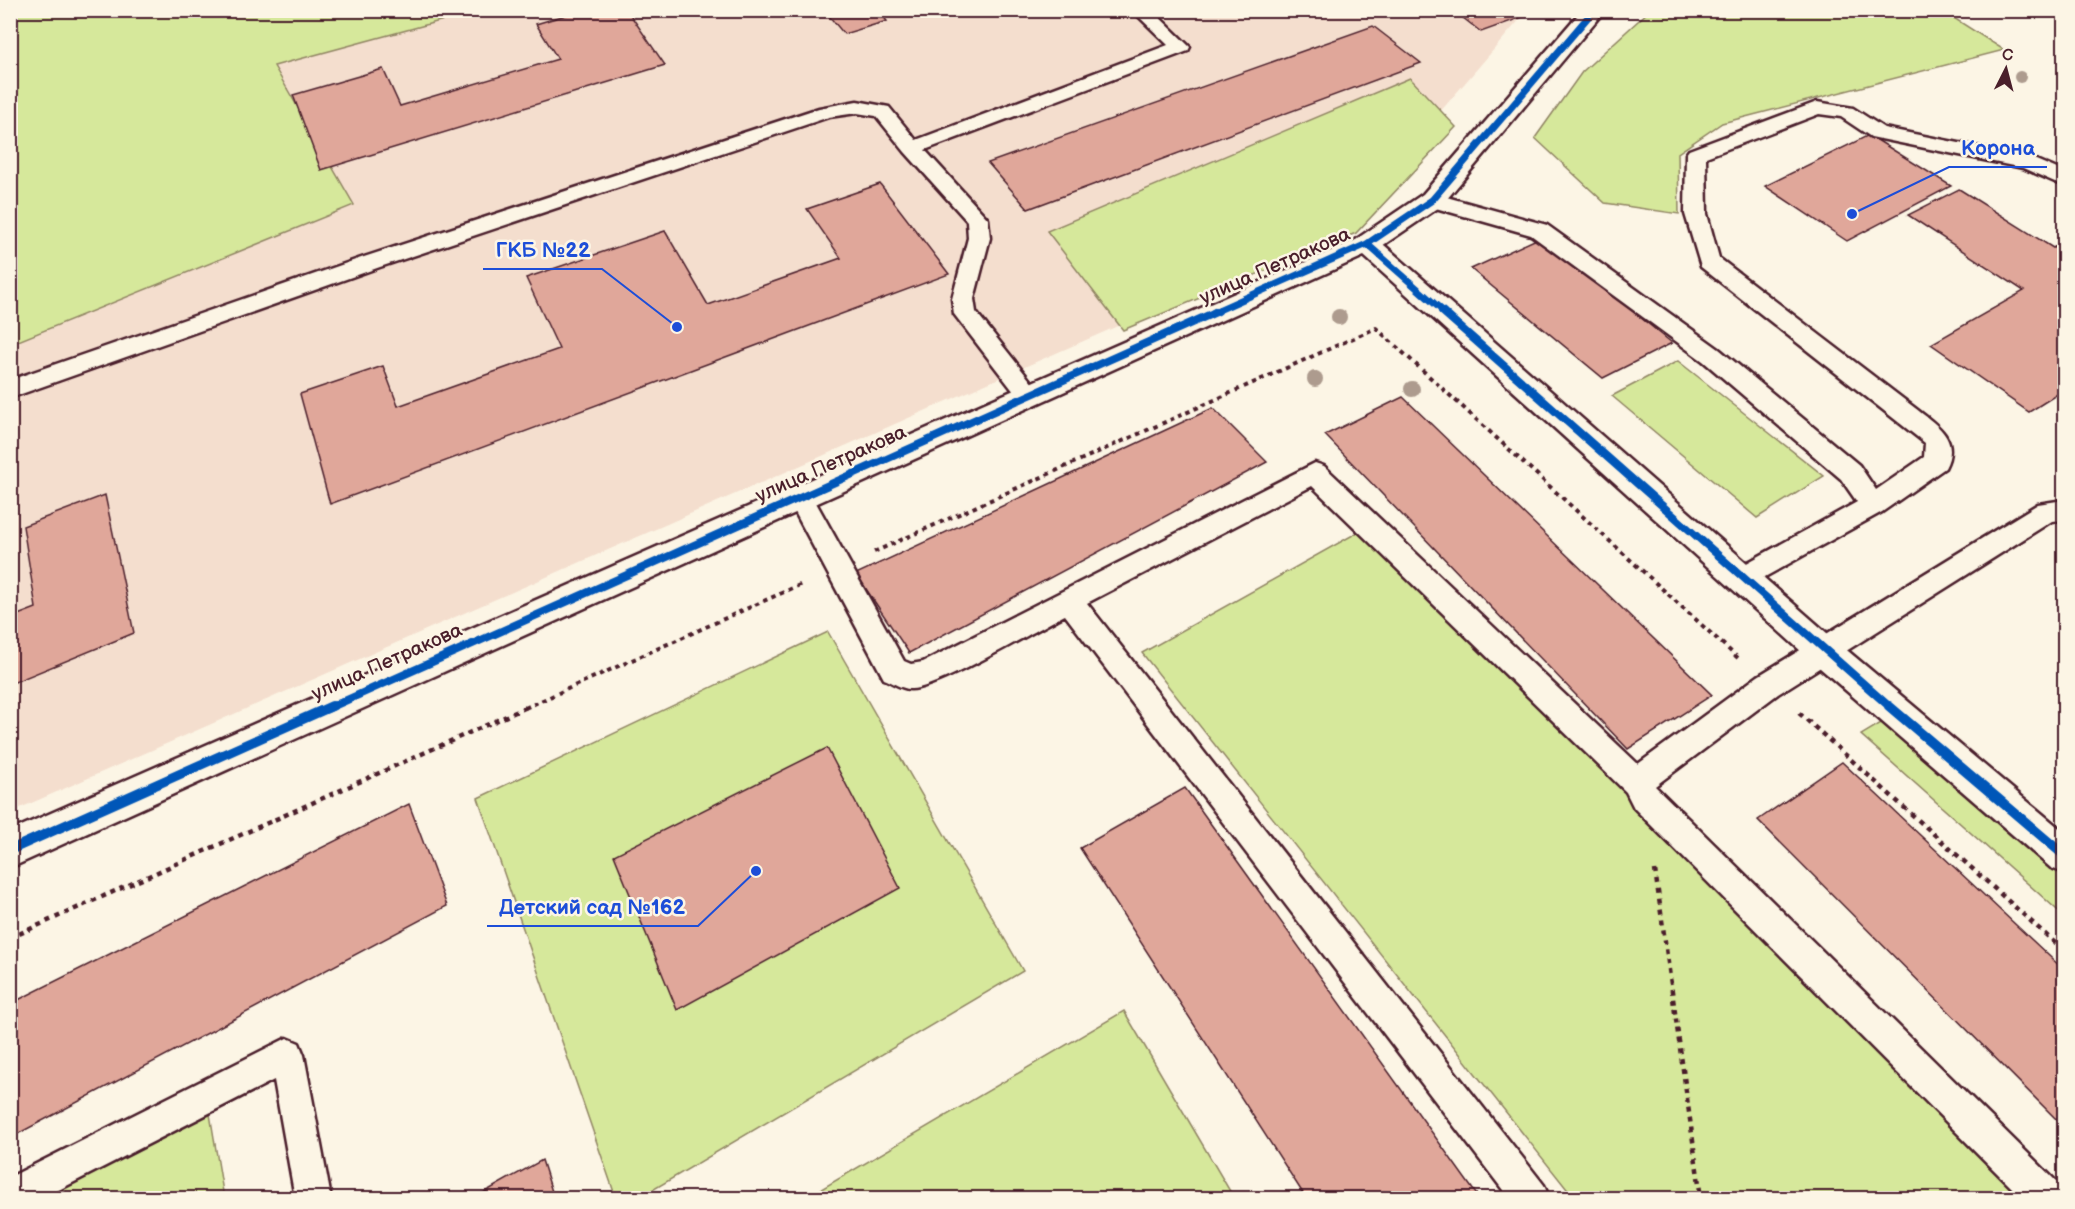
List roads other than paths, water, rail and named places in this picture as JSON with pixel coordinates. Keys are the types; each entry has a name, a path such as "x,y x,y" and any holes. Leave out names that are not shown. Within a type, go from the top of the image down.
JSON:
{"street":[{"name":"улица Петракова","path":"10,850 1367,244 1432,200 1594,10"},
{"path":"1367,244 1824,651 2064,855"}],"lane":[{"path":"912,148 1181,47 1141,10"},
{"path":"10,388 372,262 826,112 857,106 882,111 912,148 977,219 979,238 963,299 965,314 1029,395"},
{"path":"1743,578 1872,505 1936,461 1937,441 1906,414 1709,262 1696,214 1696,154 1817,108 1846,112 1878,134 2029,163 2064,180"},
{"path":"1432,200 1539,230 1720,363 1850,472 1872,505"},
{"path":"800,497 894,669 910,677 927,673 1315,473 1637,782 1645,798 2048,1198"},
{"path":"1637,782 1768,685 2047,511 2064,510"},
{"path":"1069,600 1531,1198"},
{"path":"10,1196 287,1054 313,1198"}],"place":[{"name":"Корона","path":"1852,214"},
{"name":"ГКБ №22","path":"677,327"},
{"name":"Детский сад №162","path":"756,871"}]}
